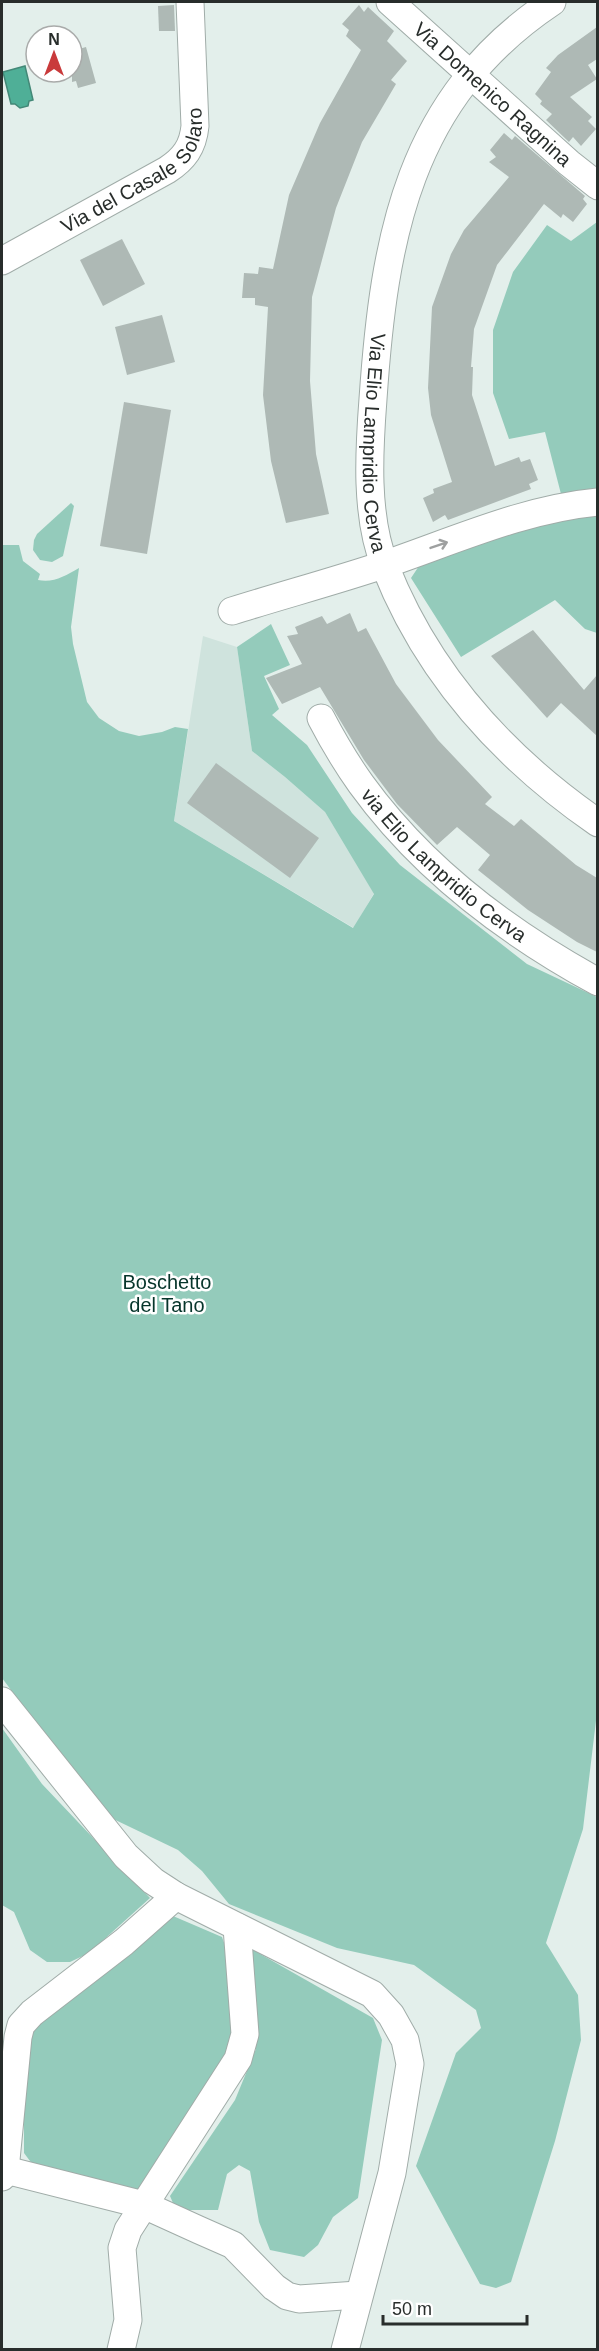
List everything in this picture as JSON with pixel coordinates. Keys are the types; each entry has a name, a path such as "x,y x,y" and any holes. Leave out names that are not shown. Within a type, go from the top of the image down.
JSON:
{"street":[{"name":"Via del Casale Solaro","path":"2,261 167,170 185,155 195,126 190,2"},
{"name":"Via Domenico Ragnina","path":"390,2 597,186"},
{"name":"Via Elio Lampridio Cerva","path":"552,2 502,42 471,73 449,102 423,148 398,216 389,255 376,345 370,457 375,528 384,565 418,635 459,696 513,755 552,789 597,823"},
{"path":"232,611 384,565 529,514 597,502"},
{"name":"via Elio Lampridio Cerva","path":"321,718 362,786 428,861 486,909 597,982"},
{"path":"2,1701 126,1856 153,1881 176,1896 372,1994 392,2015 405,2040 410,2064 392,2173 345,2349"},
{"path":"176,1896 124,1942 32,2013 21,2025 3,2172 144,2205 233,2245 274,2287 287,2296 298,2299 358,2295"},
{"path":"121,2349 129,2320 122,2248 129,2230 238,2059 245,2034 237,1926"}],"shaded area":[{"path":"24,66 24,84 29,84 33,100 29,101 28,106 20,108 11,104 3,72"},
{"path":"203,636 237,647 252,751 325,812 374,893 354,928 174,821"}],"green space":[{"path":"597,222 597,491 561,494 545,432 509,439 493,393 493,330 513,272 547,225 571,241"},
{"path":"71,503 74,506 63,556 52,562 40,560 33,550 37,534"},
{"path":"597,509 597,633 585,629 555,600 461,657 411,578 423,560 546,518"},
{"name":"Boschetto del Tano","path":"2,545 19,545 23,561 40,574 38,580 54,580 79,568 71,627 73,644 87,702 99,718 119,731 139,736 175,727 188,729 174,821 353,928 374,894 325,812 252,751 237,647 271,624 290,665 264,676 279,709 272,715 307,745 352,813 400,865 527,964 597,997 598,1704 583,1829 546,1943 578,1995 581,2040 555,2141 511,2282 496,2288 480,2284 416,2166 456,2053 481,2028 476,2010 414,1965 337,1948 229,1904 202,1871 178,1850 105,1815 2,1678"},
{"path":"2,1728 42,1784 150,1898 89,1953 70,1962 47,1962 30,1950 14,1912 2,1905"},
{"path":"173,1916 222,1937 227,1951 236,2034 228,2058 141,2191 33,2165 24,2153 24,2045 35,2018"},
{"path":"253,1950 373,2018 382,2040 358,2198 333,2217 318,2245 304,2257 270,2250 259,2222 250,2171 239,2165 227,2174 218,2210 176,2210 170,2196 235,2100 256,2049 250,1964"}],"building":[{"path":"174,5 175,31 159,31 158,6"},
{"path":"359,5 364,12 368,7 394,31 387,41 407,61 391,80 396,84 362,142 336,208 312,297 310,381 316,454 329,514 286,523 271,461 263,395 268,307 255,305 255,298 242,298 244,273 258,274 259,267 273,269 289,195 320,123 361,50 346,36 349,30 342,24"},
{"path":"597,27 597,59 588,65 597,79 570,97 592,117 588,121 596,129 581,146 573,137 569,142 546,120 552,114 540,104 542,101 535,94 551,72 546,68 558,55"},
{"path":"86,47 96,83 78,88 77,84 84,84 84,48"},
{"path":"504,133 512,140 515,136 585,196 583,199 587,204 573,222 563,214 561,218 544,204 497,265 474,329 471,367 473,367 472,395 495,466 519,457 521,462 530,459 538,480 529,484 531,489 448,520 445,515 433,522 423,498 434,493 433,489 452,482 431,415 428,388 432,307 451,254 464,230 509,177 489,162 496,157 490,150"},
{"path":"122,239 145,284 103,306 80,260"},
{"path":"162,315 175,362 127,375 115,327"},
{"path":"124,402 171,410 147,554 100,546"},
{"path":"350,613 358,632 366,628 396,684 438,740 492,797 485,804 514,826 521,819 576,865 597,878 597,952 577,942 528,910 478,870 490,855 457,827 437,845 397,804 364,760 320,687 282,704 266,678 302,664 287,636 298,634 295,627 322,616 327,624"},
{"path":"533,630 584,690 597,675 597,736 561,703 547,718 491,656"},
{"path":"216,763 319,838 290,878 187,803"}]}
